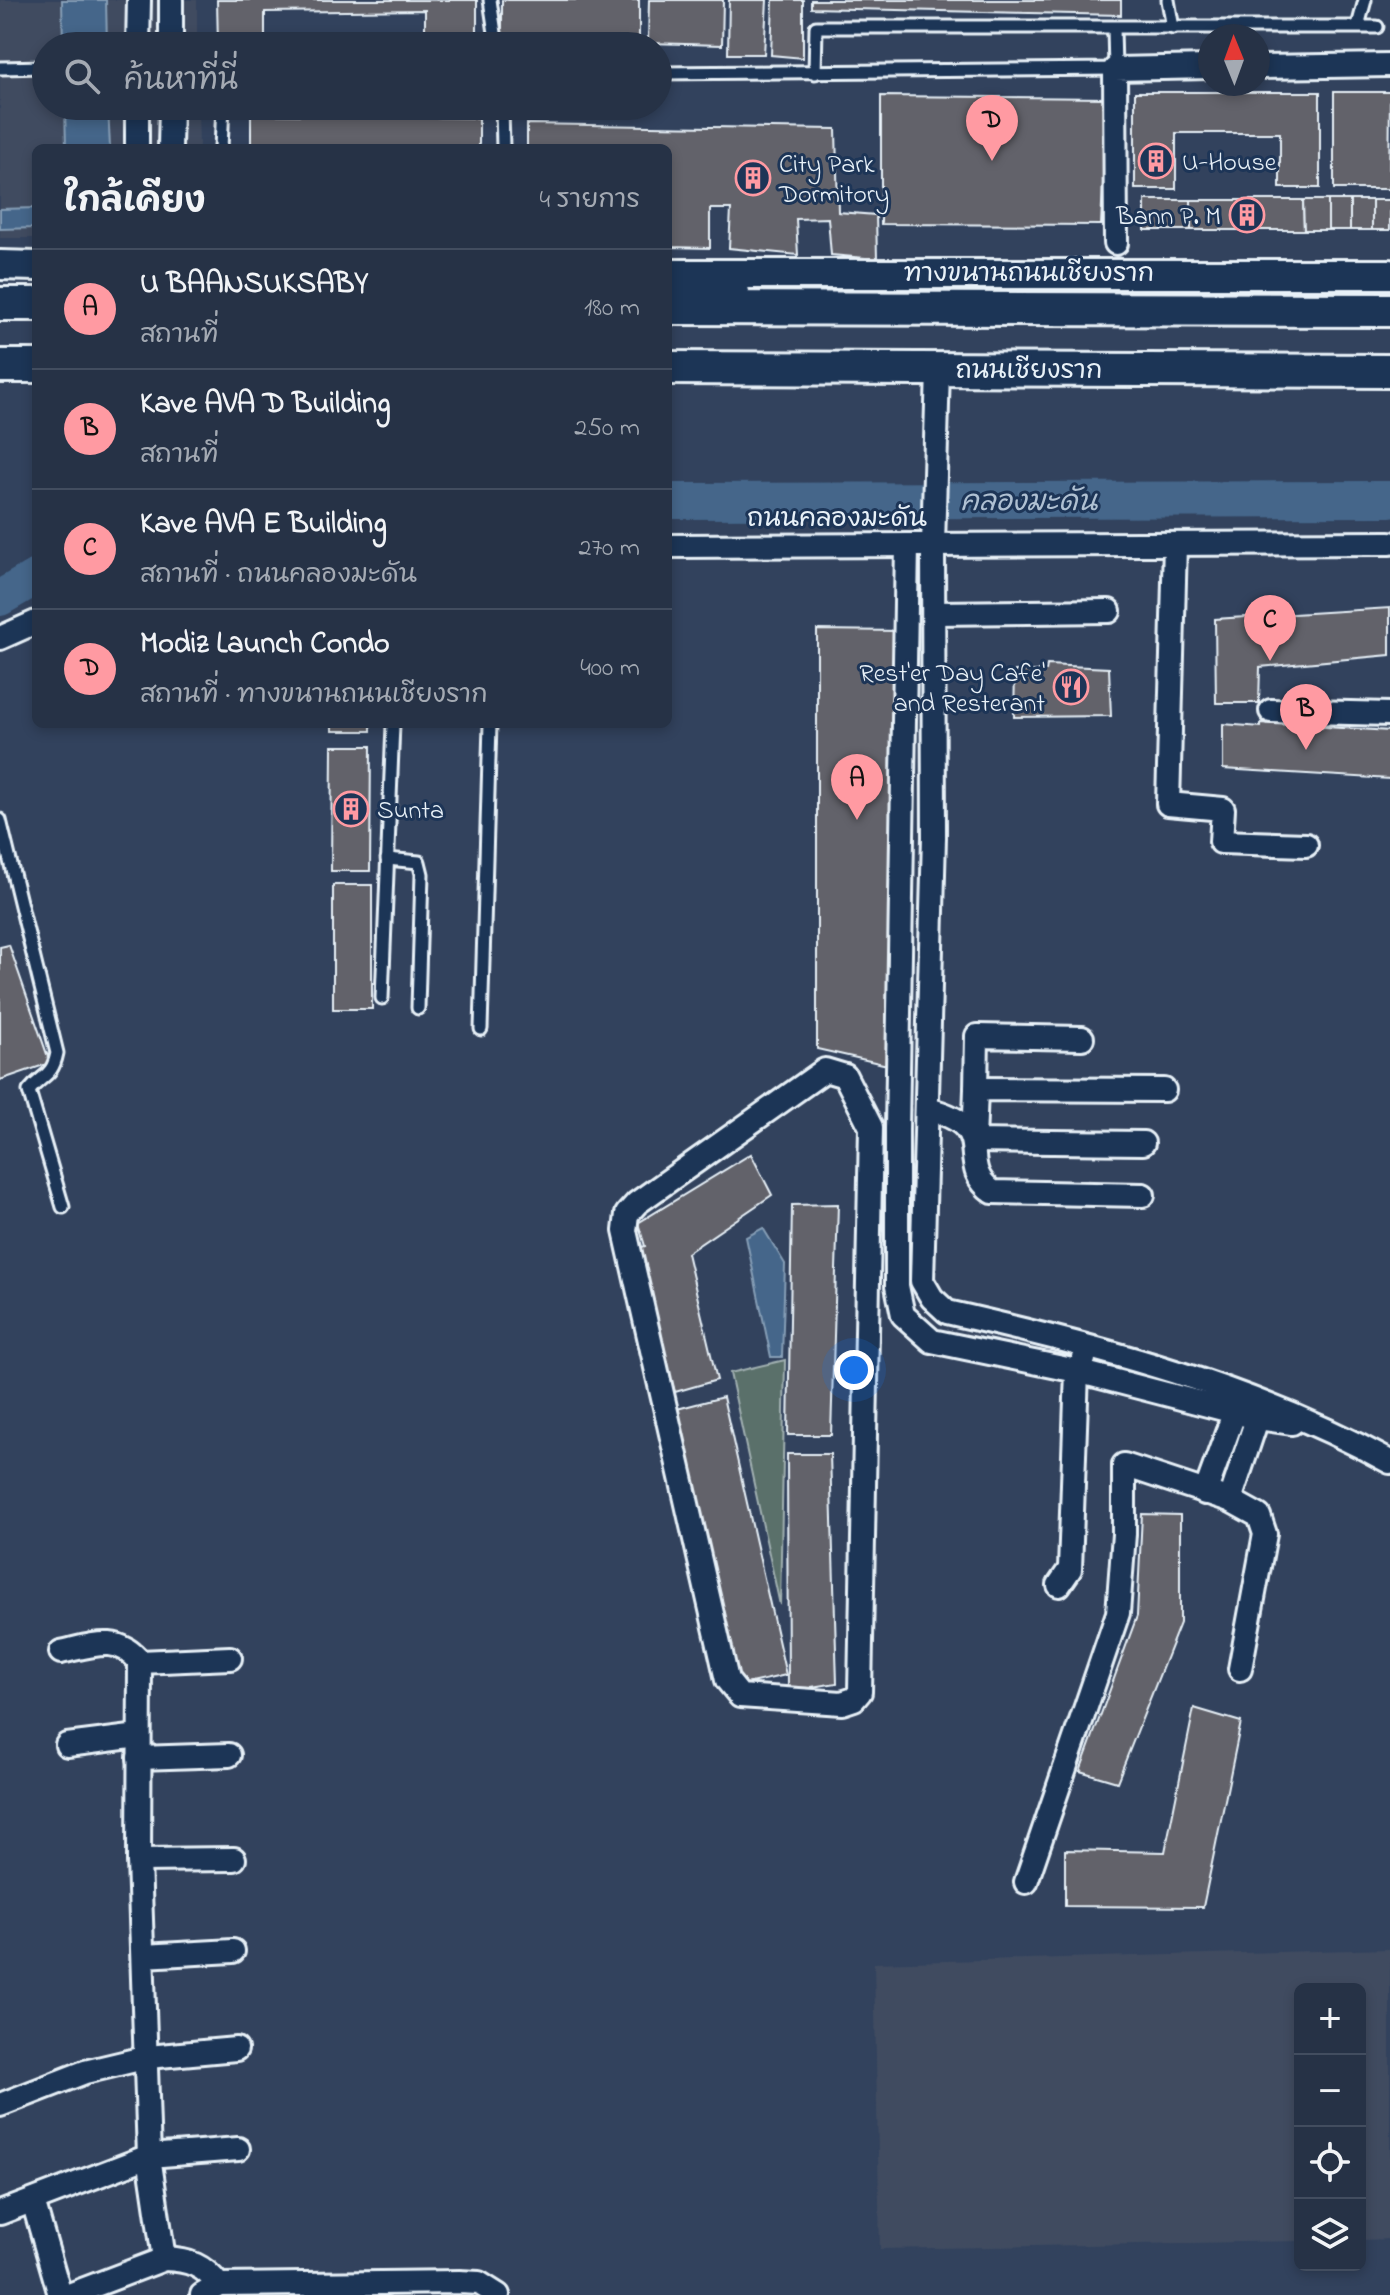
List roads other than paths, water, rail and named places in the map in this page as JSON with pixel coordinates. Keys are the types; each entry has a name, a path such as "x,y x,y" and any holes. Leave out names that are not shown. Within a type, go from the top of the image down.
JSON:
{"main road":[{"path":"672,283 863,309"},
{"path":"0,304 32,304"},
{"path":"672,308 1390,310"},
{"path":"0,366 32,366"},
{"name":"ถนนเชียงราก","path":"672,368 1390,371"}],"street":[{"path":"138,32 139,0"},
{"path":"171,0 171,32"},
{"path":"1270,67 1390,65"},
{"path":"1116,243 1115,69 1198,67"},
{"path":"137,120 137,144"},
{"path":"170,144 171,120"},
{"path":"0,265 32,266"},
{"name":"ทางขนานถนนเชียงราก","path":"672,274 1116,271 1390,274"},
{"path":"938,369 933,538 934,837 922,1281 947,1312 1091,1348 1248,1407"},
{"name":"ถนนคลองมะดัน","path":"672,546 907,545 933,538 1175,544 1390,543"},
{"path":"1175,544 1168,804 1223,809 1221,842 1306,845"},
{"path":"907,545 897,1130 897,1286 903,1315 932,1341 1248,1407 1329,1429 1390,1462"},
{"path":"934,613 1109,611"},
{"path":"0,638 32,624"},
{"path":"1271,711 1390,714"},
{"path":"1082,1038 977,1036 974,1141 977,1175 982,1184 993,1192 1143,1195"},
{"path":"825,1070 845,1076 871,1127 860,1692 854,1699 842,1703 740,1696 727,1680 625,1231 627,1214 637,1203 825,1070"},
{"path":"976,1089 1164,1090"},
{"path":"927,1109 960,1121 974,1141"},
{"path":"871,1127 926,1132"},
{"path":"974,1141 1143,1143"},
{"path":"897,1286 922,1281"},
{"path":"932,1341 947,1312"},
{"path":"1059,1585 1070,1569 1077,1371 1091,1348"},
{"path":"1205,1493 1248,1407"},
{"path":"1230,1500 1248,1407"},
{"path":"1026,1882 1118,1613 1124,1534 1124,1465 1230,1500 1259,1516 1265,1534 1240,1669"},
{"path":"61,1652 112,1641 129,1648 140,1662 139,1860 149,2156 164,2259"},
{"path":"140,1662 230,1658"},
{"path":"67,1745 139,1747 229,1755"},
{"path":"139,1860 234,1859"},
{"path":"143,1956 233,1951"},
{"path":"0,2105 85,2072 148,2057 236,2049"},
{"path":"0,2213 149,2156 238,2149"},
{"path":"33,2201 60,2295"},
{"path":"69,2295 164,2259 194,2262 207,2270 210,2290 459,2288 479,2283 498,2295"}],"lane":[{"path":"490,0 495,32"},
{"path":"1168,0 1173,28"},
{"path":"1358,26 1365,0"},
{"path":"815,73 816,27 1377,27"},
{"path":"672,73 1115,69 1114,28"},
{"path":"0,68 32,67"},
{"path":"221,144 222,120"},
{"path":"502,120 503,144"},
{"path":"1116,243 1116,271"},
{"path":"672,261 876,262 876,272"},
{"path":"382,998 393,728"},
{"path":"481,1029 490,728"},
{"path":"0,820 57,1053 46,1078 29,1091 63,1207"},
{"path":"387,859 419,862 422,874 418,1008"}],"water":[{"path":"62,0 106,0 107,32 63,32"},
{"path":"65,120 109,120 110,144 66,144"},
{"path":"32,208 32,228 0,229 0,209"},
{"path":"763,1228 785,1264 782,1357 771,1357 746,1237"}],"waterway":[{"name":"คลองมะดัน","path":"672,501 1390,499"},
{"name":"คลองมะดัน","path":"0,598 32,579"}],"place":[{"name":"Modiz Launch Condo","path":"992,161"},
{"name":"U-House","path":"1156,161"},
{"name":"City Park Dormitory","path":"753,178"},
{"name":"Bann P. M","path":"1247,215"},
{"name":"Kave AVA E Building","path":"1270,661"},
{"name":"Rest'er Day Cafe' and Resterant","path":"1071,687"},
{"name":"Kave AVA D Building","path":"1306,750"},
{"name":"Sunta","path":"351,809"},
{"name":"U BAANSUKSABY","path":"857,820"}]}
